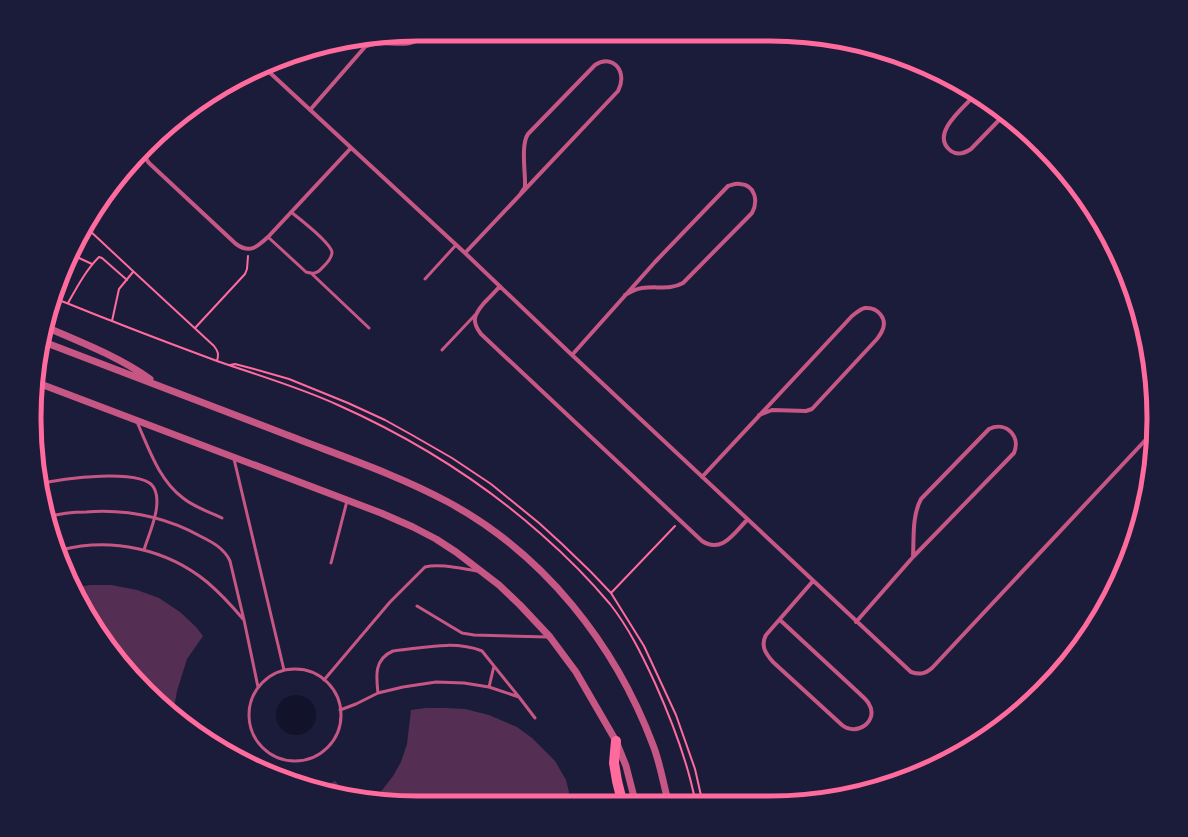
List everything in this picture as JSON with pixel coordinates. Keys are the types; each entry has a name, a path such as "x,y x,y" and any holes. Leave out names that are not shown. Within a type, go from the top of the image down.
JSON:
{"main road":[{"path":"616,741 614,763 621,796"}],"street":[{"path":"364,47 375,44 408,44 416,41"},
{"path":"310,110 366,44"},
{"path":"465,253 522,194 618,91 622,81 622,75 615,64 609,61 600,62 595,65 528,134 526,137 525,147 525,187 522,194"},
{"path":"269,72 465,253 856,622 911,672 917,674 927,672 1146,439"},
{"path":"970,100 952,119 944,133 944,143 951,151 961,154 971,149 1000,119"},
{"path":"146,158 236,244 242,248 248,249 259,245 268,237 351,148"},
{"path":"572,355 624,295 728,186 741,184 748,186 752,190 756,202 752,213 683,283 674,287 636,289 624,295"},
{"path":"500,286 475,315 475,324 481,334 707,545 713,546 723,544 748,520"},
{"path":"702,477 759,415 857,311 865,308 879,312 883,318 884,325 877,339 812,409 806,411 772,410 759,415"},
{"path":"52,330 109,355 156,384"},
{"path":"48,344 407,482 448,502 485,525 532,562 554,584 596,634 632,697 653,745 667,796"},
{"path":"43,385 347,500 412,527 436,539 456,552 484,572 520,605 550,637 576,672 616,741 626,766 634,796"},
{"path":"856,622 913,557 1014,453 1016,443 1014,437 1006,428 995,427 989,429 921,499 916,510 915,517 913,557"},
{"path":"780,620 869,703 871,708 871,717 864,726 855,730 846,728 767,656 763,644 764,640 780,620 813,581"}],"lane":[{"path":"291,212 328,244 332,252 331,258 319,272 312,274"},
{"path":"268,237 306,272 312,274 369,328"},
{"path":"425,279 456,245"},
{"path":"442,350 475,315"},
{"path":"137,421 167,482 184,499 222,518"},
{"path":"233,457 284,670"},
{"path":"46,483 83,477 102,476 147,481 154,488 157,502 144,550"},
{"path":"47,487 58,529"},
{"path":"331,563 347,500"},
{"path":"55,515 78,512 110,511 154,517 189,530 225,552 230,561 258,687"},
{"path":"65,549 82,546 117,545 144,550 174,561 201,577 221,594 244,620"},
{"path":"324,680 390,602 425,567 444,566 484,572"},
{"path":"418,606 462,633 474,635 550,637"},
{"path":"378,693 376,679 382,657 393,651 453,645 482,651 535,718"},
{"path":"489,687 494,666"},
{"path":"297,669 310,672 324,680 338,699 340,710 340,723 336,735 329,746 320,754 308,759 295,761 283,759 271,754 261,746 254,736 249,724 249,711 252,698 258,687 274,674 284,670 297,669"},
{"path":"340,710 378,693 403,686 436,682 464,683 489,687 519,698"}],"path":[{"path":"91,232 214,346 218,351 217,361"},
{"path":"195,328 245,274 247,269 248,249"},
{"path":"78,257 92,264"},
{"path":"68,303 92,264 99,257 101,257 127,280"},
{"path":"112,321 119,289 134,272"},
{"path":"60,300 229,365"},
{"path":"611,594 680,521"}],"shaded area":[{"path":"300,695 307,698 313,704 316,715 315,723 307,732 300,735 292,735 285,732 277,723 276,711 279,704 288,696"}],"building":[{"path":"111,585 137,590 159,598 180,612 196,627 203,636 187,659 177,691 174,706 152,685 119,648 105,628 81,587"},
{"path":"426,708 465,709 489,715 517,727 532,738 555,761 566,780 569,792 568,796 418,796 381,794 401,762 407,744 411,710"},
{"path":"335,781 341,788 328,785"}]}
